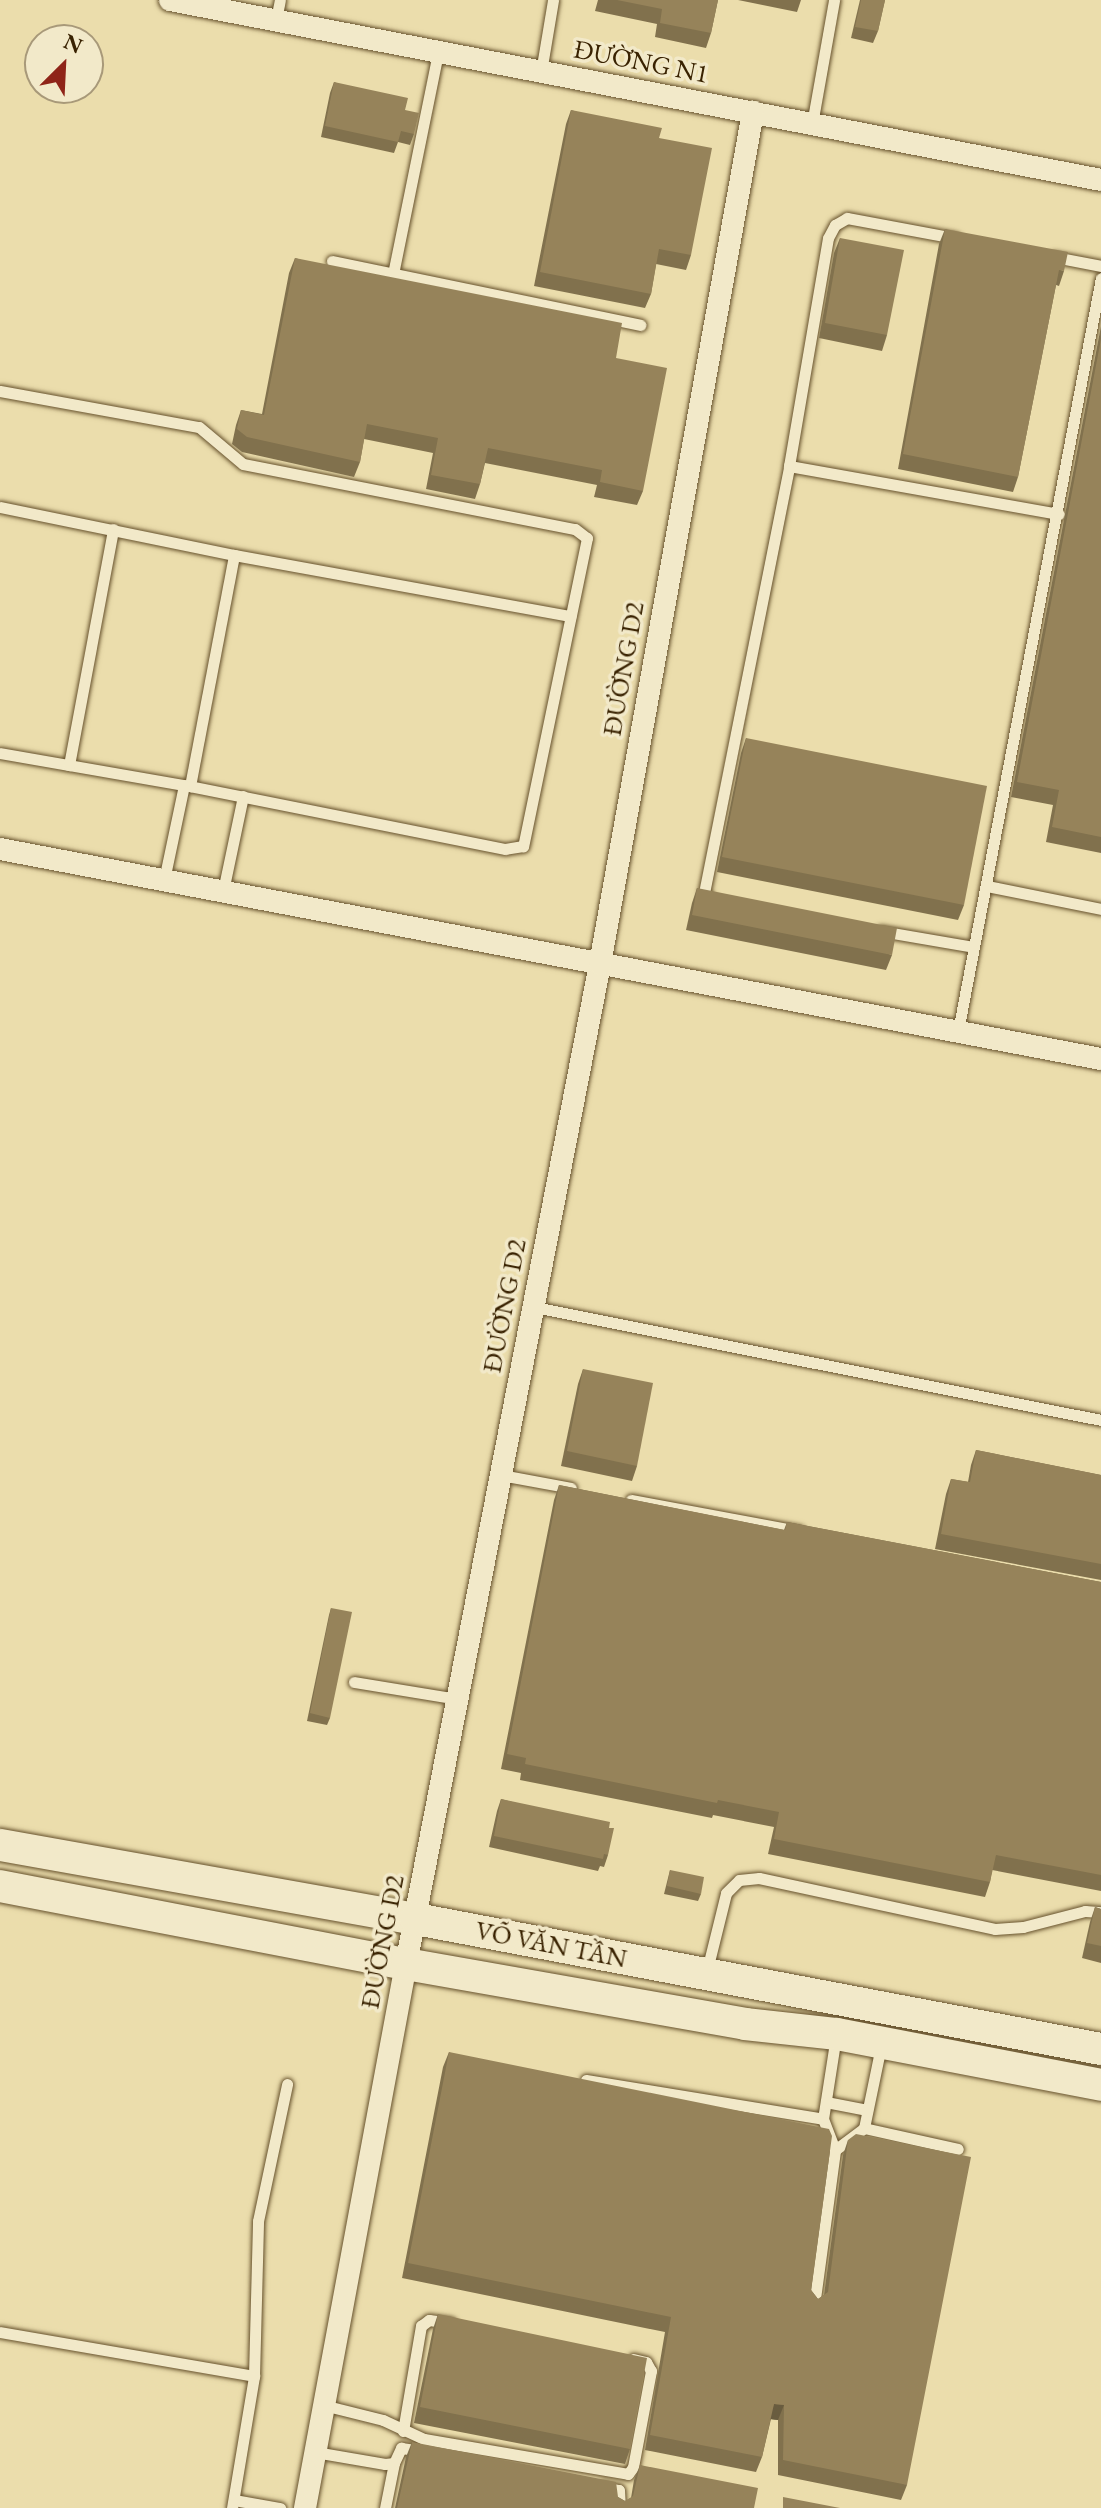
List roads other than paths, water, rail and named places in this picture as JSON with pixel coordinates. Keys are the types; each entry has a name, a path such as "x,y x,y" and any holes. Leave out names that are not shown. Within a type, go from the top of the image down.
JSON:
{"street":[{"name":"ĐƯỜNG N1","path":"170,0 278,10 438,52 1101,180"},
{"name":"ĐƯỜNG D2","path":"305,2508 406,1964 600,964 753,112"},
{"path":"0,849 1101,1059"},
{"name":"VÕ VĂN TẦN","path":"0,1845 416,1919 1101,2049"},
{"name":"VÕ VĂN TẦN","path":"0,1886 406,1964 745,2024 837,2034 1101,2085"}],"lane":[{"path":"541,72 553,0"},
{"path":"812,124 834,0"},
{"path":"393,274 438,52"},
{"path":"726,904 709,899 704,893 789,466 828,238 835,225 847,218 966,240"},
{"path":"1041,254 1101,266"},
{"path":"332,261 640,325"},
{"path":"958,1031 1059,514 1101,278"},
{"path":"0,391 199,427 243,464 575,529 587,538 523,846 505,849 187,785 0,753"},
{"path":"789,466 1059,514"},
{"path":"0,507 234,555 571,616"},
{"path":"69,765 113,529"},
{"path":"164,880 187,785 234,555"},
{"path":"223,891 243,796"},
{"path":"987,886 1101,909"},
{"path":"866,928 974,947"},
{"path":"534,1307 1101,1420"},
{"path":"501,1475 578,1489"},
{"path":"624,1498 809,1533"},
{"path":"354,1682 458,1700"},
{"path":"706,1974 726,1893 739,1880 759,1878 995,1929 1023,1927 1085,1911 1101,1912"},
{"path":"814,2306 835,2150 823,2119 837,2034"},
{"path":"835,2150 864,2128 881,2043"},
{"path":"566,2077 823,2119"},
{"path":"280,2508 233,2504 254,2376 258,2221 287,2084"},
{"path":"826,2102 867,2110"},
{"path":"864,2128 958,2149"},
{"path":"403,2431 421,2326 436,2320 462,2325"},
{"path":"0,2332 254,2376"},
{"path":"323,2405 383,2420 424,2439 628,2474 633,2467 651,2371 646,2362 621,2357"},
{"path":"385,2508 394,2463 401,2448 472,2461"},
{"path":"314,2452 394,2463"},
{"path":"593,2485 619,2490 620,2508"}]}
